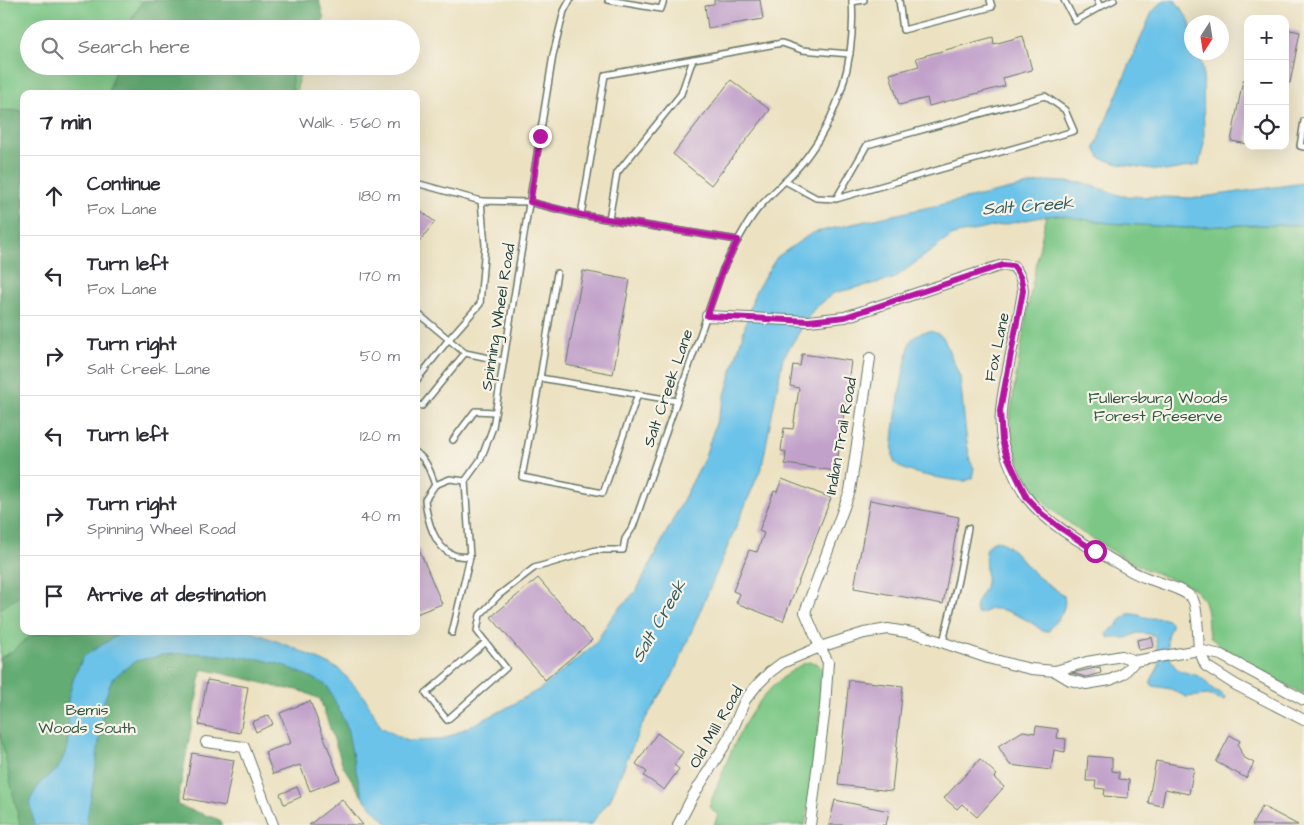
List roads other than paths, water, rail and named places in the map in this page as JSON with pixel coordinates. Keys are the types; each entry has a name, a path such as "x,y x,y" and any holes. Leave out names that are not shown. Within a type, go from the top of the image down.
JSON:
{"street":[{"name":"Fox Lane","path":"707,316 809,321 845,317 1003,265 1013,266 1019,272 1023,291 1000,411 1004,447 1015,474 1027,498 1041,513 1059,527 1095,551 1134,573 1174,588 1192,598 1196,607 1199,650"},
{"name":"Indian Trail Road","path":"820,647 805,612 850,491 870,358"},
{"name":"Old Mill Road","path":"678,825 693,796 729,738 746,700 770,672 782,663 820,647 864,633 888,629 918,634 988,658 1031,669 1055,671 1086,662 1122,656 1135,661 1199,650 1221,655 1304,700"},
{"path":"810,825 825,707 828,662 820,647"},
{"path":"1199,650 1206,666 1236,685 1304,720"},
{"name":"Old Mill Road","path":"1055,671 1070,680 1086,684 1110,680 1123,674 1135,661"},
{"path":"206,742 244,747 273,825"}],"lane":[{"name":"Spinning Wheel Road","path":"465,481 481,459 492,427 553,55 564,10 570,0"},
{"path":"608,0 630,2 661,9 664,0"},
{"path":"852,1 864,0"},
{"path":"898,0 903,30 992,7 990,0"},
{"path":"1064,0 1075,22 1114,0"},
{"path":"1097,0 1100,7"},
{"name":"Salt Creek Lane","path":"486,642 477,631 480,615 499,595 534,568 596,550 623,550 625,539 633,527 723,269 738,240 758,210 801,164 811,151 832,115 846,73 850,54 852,1"},
{"path":"582,215 605,75 782,43 802,50 850,54"},
{"path":"609,219 617,173 681,94 693,59"},
{"path":"785,181 816,198 836,199 1074,131 1065,110 1045,96 867,145 836,199"},
{"path":"1302,147 1304,121"},
{"path":"420,184 481,201 530,202 582,215 738,240"},
{"path":"420,376 480,304 485,245 481,201"},
{"path":"557,272 522,477 604,493 638,394"},
{"path":"420,315 465,353 503,361"},
{"path":"420,405 422,406 465,353"},
{"path":"540,378 677,401"},
{"path":"453,440 475,411 495,412"},
{"path":"420,455 430,471 435,485"},
{"path":"452,633 470,556 465,481 450,480 435,485 425,500 427,516 435,536 442,549 455,556 470,556"},
{"path":"943,642 968,528"},
{"path":"486,642 506,668 447,720 426,693 486,642"}],"water":[{"path":"1164,0 1175,0 1186,15 1184,60 1200,60 1203,69 1204,143 1199,165 1166,171 1119,164 1100,158 1095,148 1152,12"},
{"name":"Salt Creek","path":"1047,181 1084,183 1122,196 1195,198 1304,183 1304,225 1240,225 1185,228 1109,223 1058,215 1046,216 953,235 893,279 834,293 813,310 783,358 762,466 672,677 641,726 610,800 590,825 389,825 363,798 347,727 328,687 286,666 260,659 199,653 169,654 135,661 112,679 104,701 86,825 34,825 30,800 40,783 58,769 67,749 69,729 68,699 74,677 84,656 118,635 260,635 292,647 339,669 364,696 381,727 407,741 442,740 540,689 595,644 613,615 637,590 704,459 723,402 755,292 777,257 812,233"},
{"path":"929,331 943,337 960,377 966,436 970,461 974,468 972,478 966,481 936,477 907,470 895,463 893,455 898,405 910,342 918,334"},
{"path":"997,540 1014,551 1038,577 1064,596 1063,611 1049,631 1042,631 1026,620 1004,610 992,609 977,613 977,602 984,590 986,581 985,560 987,547"},
{"path":"1128,614 1163,618 1171,622 1167,642 1170,658 1174,665 1180,670 1202,678 1226,699 1223,700 1208,695 1186,697 1171,689 1153,686 1151,681 1159,665 1155,636 1137,633 1127,638 1109,638 1107,635"}],"park label":[{"name":"Fullersburg Woods Forest Preserve","path":"1158,407"},
{"name":"Bemis Woods South","path":"87,719"}]}
